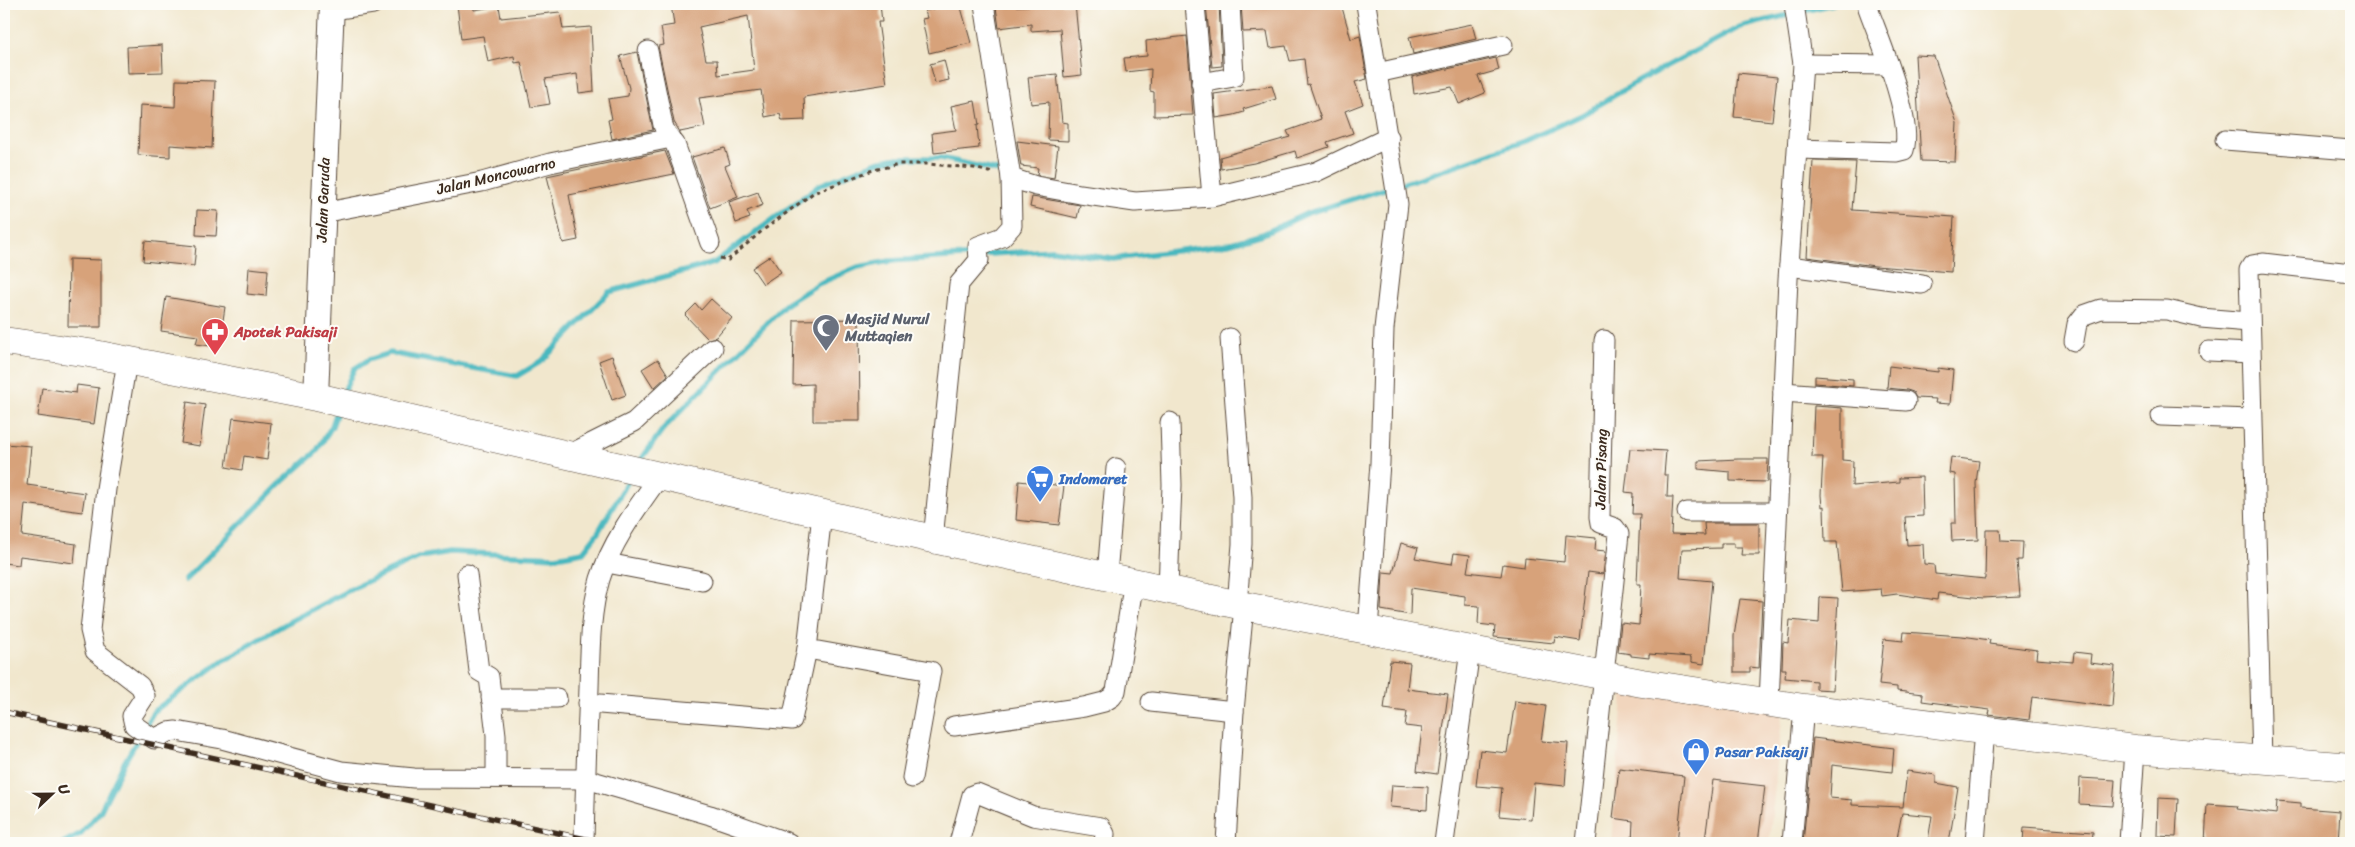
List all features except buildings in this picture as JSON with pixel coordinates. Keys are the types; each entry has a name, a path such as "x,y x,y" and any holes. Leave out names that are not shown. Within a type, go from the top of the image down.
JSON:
{"highway":[{"path":"4,341 127,361 331,401 601,461 652,475 933,540 1134,581 1241,606 1642,683 1804,708 2135,749 2351,767"}],"street":[{"path":"332,7 373,4"},
{"path":"933,540 959,284 978,253 1002,237 1012,226 1010,174 984,4"},
{"path":"1195,4 1212,196"},
{"path":"1201,83 1234,78 1236,72 1230,4"},
{"path":"1366,4 1398,204 1384,329 1380,463 1368,630"},
{"path":"1769,702 1789,266 1803,64 1794,4"},
{"name":"Jalan Garuda","path":"331,401 322,213 332,7"},
{"path":"1798,148 1896,152 1904,150 1905,139 1897,85 1868,8"},
{"path":"1377,74 1503,45"},
{"path":"648,52 663,126 675,144 710,243"},
{"path":"1803,64 1889,65"},
{"name":"Jalan Moncowarno","path":"322,213 482,182 550,163 671,138"},
{"path":"1010,174 1036,186 1135,202 1212,196 1316,172 1389,139"},
{"path":"2225,140 2351,150"},
{"path":"2262,760 2249,270 2256,263 2351,273"},
{"path":"1789,266 1922,284"},
{"path":"2074,342 2078,324 2084,315 2101,309 2167,310 2202,318 2249,322"},
{"path":"1226,843 1241,606 1242,544 1242,497 1230,338"},
{"name":"Jalan Pisang","path":"1604,340 1600,517 1601,523 1616,528 1619,534 1604,675"},
{"path":"570,454 634,422 714,348"},
{"path":"2209,351 2250,353"},
{"path":"127,361 106,489 90,630 95,651 140,686 145,696 132,716 134,725 154,739 168,732 222,739 342,771 414,778 586,779 710,815 789,843"},
{"path":"1783,392 1906,401"},
{"path":"2161,416 2252,419"},
{"path":"1168,589 1172,485 1170,422"},
{"path":"1107,576 1116,468"},
{"path":"584,843 588,703 596,600 600,578 652,475"},
{"path":"1687,512 1777,512"},
{"path":"588,703 792,720 807,649 822,514"},
{"path":"607,563 702,581"},
{"path":"467,574 479,671 488,675 492,698 496,735 496,778"},
{"path":"954,726 1084,707 1112,697 1116,691 1134,581"},
{"path":"807,649 931,671 912,778"},
{"path":"1444,843 1470,650"},
{"path":"1586,843 1604,675"},
{"path":"492,698 557,698"},
{"path":"1151,702 1234,711"},
{"path":"1792,843 1804,708"},
{"path":"1976,843 1984,730"},
{"path":"2129,843 2135,749"},
{"path":"959,843 972,795 977,793 1033,816 1102,827 1105,834 1104,843"}],"path":[{"path":"722,260 728,260 762,231 813,194 870,170 898,164 928,164 974,168 1010,174"}],"shaded area":[{"name":"Pasar Pakisaji","path":"1624,685 1783,708 1769,843 1611,843"}],"waterway":[{"path":"638,464 663,429 786,304 818,284 858,267 890,261 1052,250 1113,259 1228,244 1263,234 1308,213 1420,178 1525,141 1582,115 1639,81 1740,27 1832,4"},
{"path":"342,396 354,369 368,360 390,353 517,376 542,361 609,292 714,263 820,185 877,162 898,158 941,158 1007,173"},
{"path":"185,580 283,481 316,452 332,426 338,409"},
{"path":"63,843 80,834 100,812 124,763 154,711 222,661 287,623 355,587 420,557 450,552 556,557 583,552 597,534 630,478"}],"railway":[{"path":"4,712 604,843"}],"place":[{"name":"Masjid Nurul Muttaqien","path":"826,352"},
{"name":"Apotek Pakisaji","path":"215,356"},
{"name":"Indomaret","path":"1040,503"},
{"name":"Pasar Pakisaji","path":"1696,776"}]}
